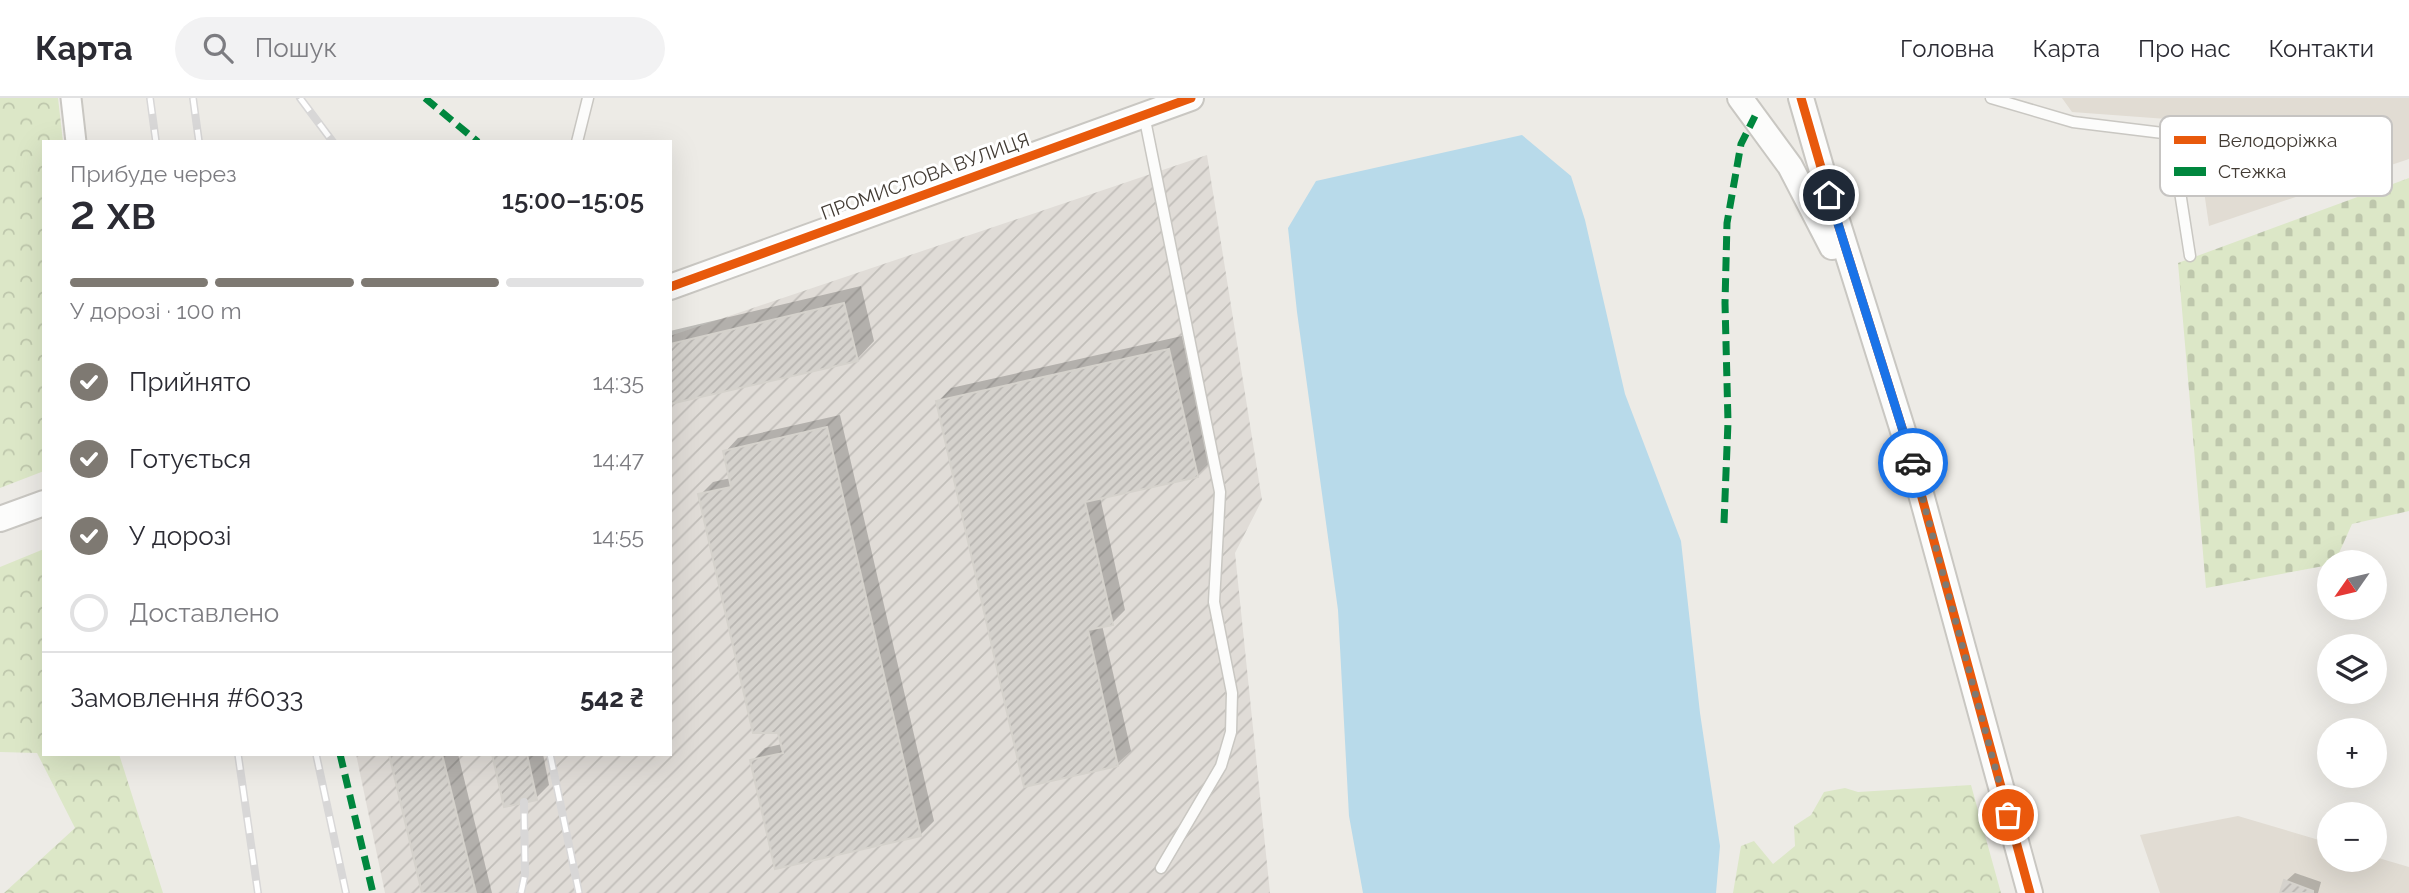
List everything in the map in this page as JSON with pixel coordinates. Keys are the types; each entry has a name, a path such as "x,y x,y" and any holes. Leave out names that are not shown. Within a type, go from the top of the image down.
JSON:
{"street":[{"path":"71,98 76,140"},
{"name":"ПРОМИСЛОВА ВУЛИЦЯ","path":"672,286 1191,98"},
{"path":"1740,98 1790,166 1837,257 1875,340"},
{"path":"1801,98 1909,450 2030,893"},
{"path":"0,519 42,504"}],"lane":[{"path":"578,140 588,98"},
{"path":"1991,98 2073,122 2160,133"},
{"path":"1144,115 1220,492 1214,602 1232,693 1231,732 1221,766 1161,868"},
{"path":"2181,196 2190,257"}],"shaded area":[{"path":"2062,98 2409,98 2409,159 2392,165 2392,116 2160,116 2160,118 2072,112"},
{"path":"1207,155 1262,500 1235,553 1270,893 385,893 356,756 672,756 672,335"},
{"path":"2205,196 2299,196 2209,226"},
{"path":"2238,816 2317,839 2317,872 2387,872 2387,861 2409,867 2409,893 2160,893 2140,835"}],"green space":[{"path":"0,98 58,98 63,140 42,140 42,472 0,488"},
{"path":"2409,178 2409,511 2352,524 2340,550 2317,550 2317,567 2206,588 2178,263 2360,196 2392,196 2392,184"},
{"path":"42,550 42,756 120,756 163,893 4,893 75,828 37,753 0,752 0,567"},
{"path":"1971,785 2001,893 1733,893 1741,846 1754,841 1773,864 1795,846 1794,826 1811,815 1824,792 1845,788 1858,792"}],"water":[{"path":"1522,135 1571,176 1585,220 1625,394 1681,541 1700,713 1720,846 1716,893 1363,893 1349,816 1338,610 1288,228 1316,181"}],"building":[{"path":"844,303 858,361 672,404 672,344"},
{"path":"1169,349 1198,477 1085,502 1113,625 1088,630 1118,766 1024,787 936,401"},
{"path":"827,427 921,836 775,869 750,760 783,753 778,733 753,733 698,494 731,487 723,451"},
{"path":"389,756 442,756 476,893 422,893"},
{"path":"492,756 527,756 537,800 504,807"},
{"path":"2284,880 2313,891 2313,893 2280,893"}],"railway":[{"path":"150,98 156,140"},
{"path":"193,98 199,140"},
{"path":"300,98 332,140"},
{"path":"238,756 258,893"},
{"path":"316,756 346,893"},
{"path":"550,756 579,893"},
{"path":"521,893 525,874 524,802"}],"marked path":[{"path":"425,98 476,140"},
{"path":"1724,523 1728,422 1725,303 1727,223 1741,144 1755,116"},
{"path":"340,756 373,893"}],"cycle path":[{"path":"672,286 1191,98"},
{"path":"1801,98 1909,450 2030,893"}],"way so far":[{"path":"1913,463 2008,815"}],"route":[{"path":"1829,195 1913,463"}]}
